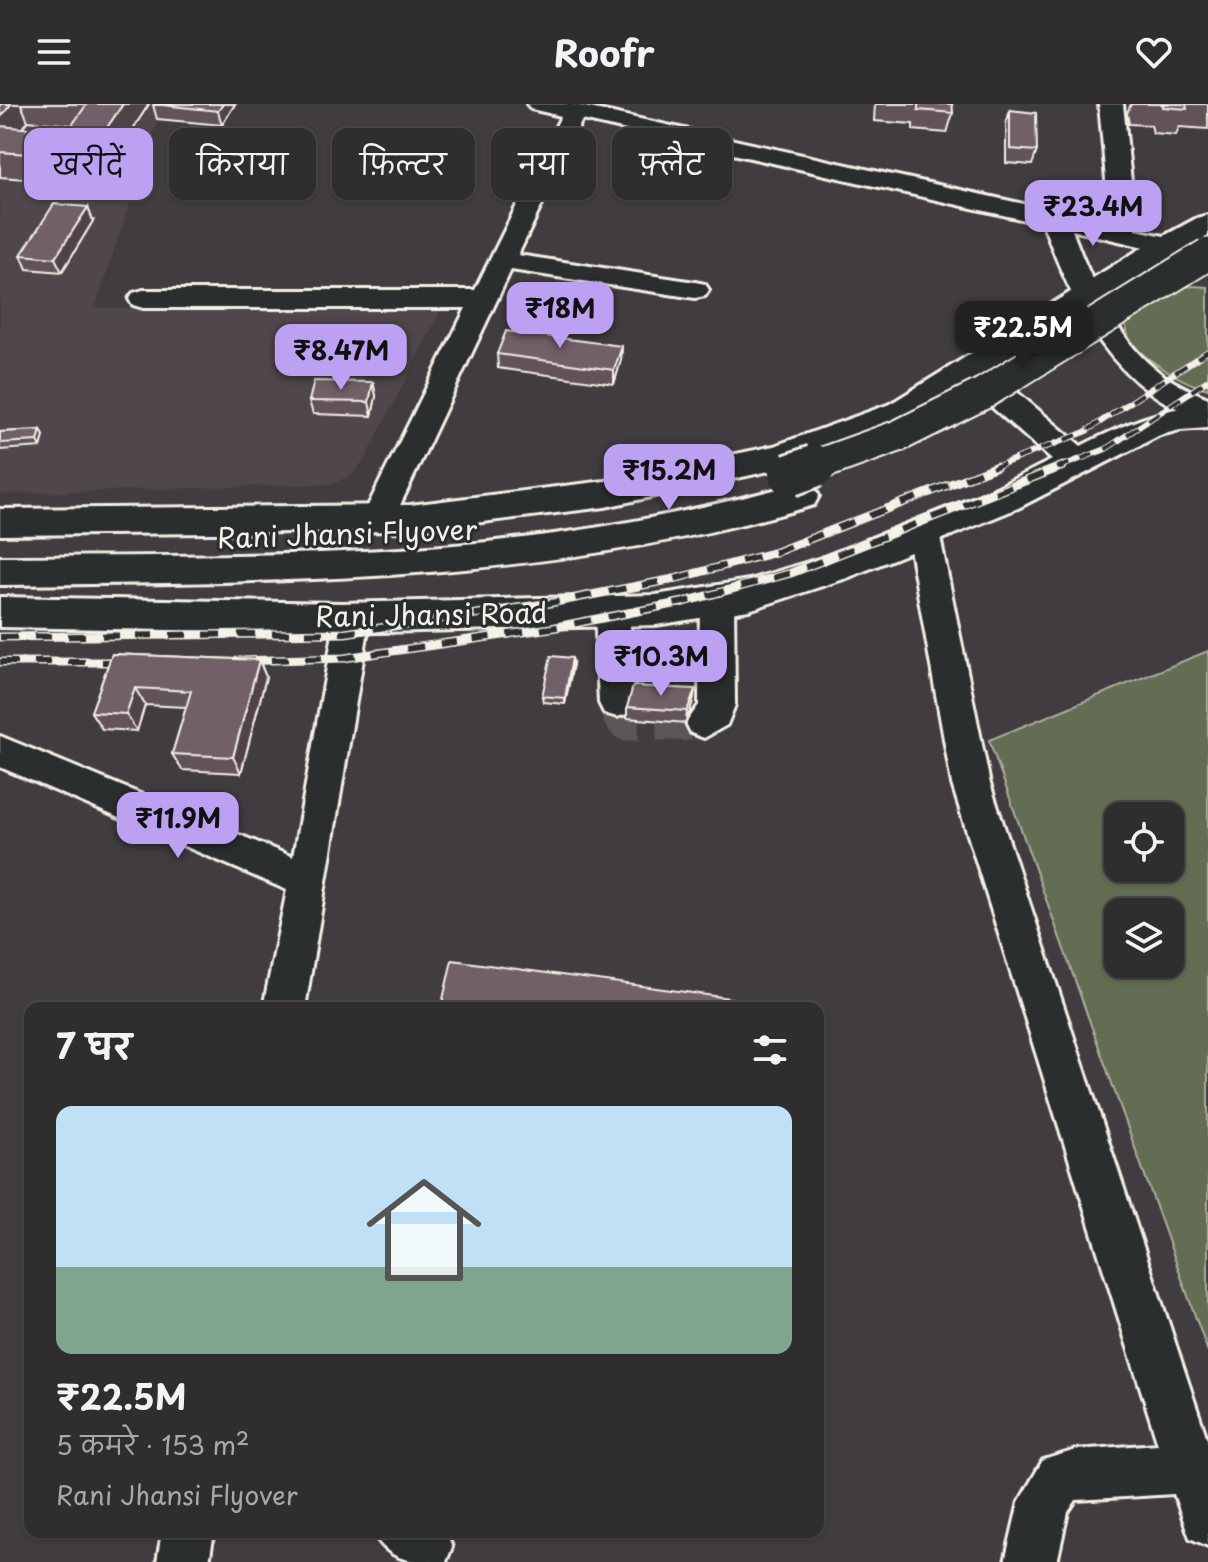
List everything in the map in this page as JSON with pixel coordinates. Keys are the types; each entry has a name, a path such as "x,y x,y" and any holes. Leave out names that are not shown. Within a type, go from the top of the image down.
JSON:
{"main road":[{"path":"0,522 378,518 494,510 605,494 780,457 902,412 1169,245 1207,239"},
{"name":"Rani Jhansi Flyover","path":"0,541 431,537 648,510 790,475 898,436 984,393 1207,239"},
{"name":"Rani Jhansi Flyover","path":"0,571 343,567 432,562 656,533 733,516 801,496 915,453 1001,412 1208,288"},
{"path":"969,369 1077,462"},
{"name":"Rani Jhansi Road","path":"0,612 353,617 656,610 749,595 834,568 1005,499 1166,420 1208,416"}],"street":[{"path":"539,104 837,168 1169,245"},
{"path":"1111,104 1124,235"},
{"path":"378,518 574,113"},
{"path":"1055,220 1064,247 1089,295 1128,360 1141,374 1174,395 1208,410"},
{"path":"504,261 695,290"},
{"path":"143,299 486,299"},
{"path":"923,532 971,784 1208,1520"},
{"path":"704,723 714,715 717,705 717,600"},
{"path":"612,611 617,703"},
{"path":"285,1002 353,617"},
{"path":"0,751 308,881"},
{"path":"1031,1562 1045,1502 1061,1478 1191,1467"},
{"path":"183,1562 187,1538"}],"shaded area":[{"path":"0,104 163,104 153,134 153,128 24,128 24,200 131,200 95,308 442,308 366,458 352,475 332,484 0,494"}],"green space":[{"path":"1208,287 1208,389 1176,376 1143,354 1129,338 1125,322 1124,313 1165,290"},
{"path":"1208,651 1208,1352 989,740"}],"building":[{"path":"0,104 11,104 0,118"},
{"path":"87,104 123,104 107,128 70,128"},
{"path":"153,104 223,104 218,111"},
{"path":"918,104 952,104 953,113 918,110"},
{"path":"1163,104 1186,104 1187,109 1163,107"},
{"path":"1010,110 1036,113 1037,151 1010,149"},
{"path":"0,126 24,128 24,154 0,152"},
{"path":"54,204 88,207 55,258 21,255"},
{"path":"506,331 622,346 614,370 497,354"},
{"path":"314,381 373,382 369,402 309,401"},
{"path":"41,430 38,441 0,443 0,432"},
{"path":"112,654 259,660 233,757 172,754 191,691 135,688 126,714 91,712"},
{"path":"551,656 572,658 565,698 542,696"},
{"path":"633,686 695,689 687,711 627,707"},
{"path":"452,960 758,1002 442,1002"}],"tunnel":[{"path":"617,703 620,716 626,723 704,723"}],"railway":[{"path":"992,468 1085,432 1208,351"},
{"path":"1057,468 1106,449 1208,380"},
{"path":"0,637 345,633 545,604 674,579 776,552 997,466"},
{"path":"237,661 344,658 551,628 684,602 791,573 1063,466"},
{"path":"0,662 129,662"}]}
